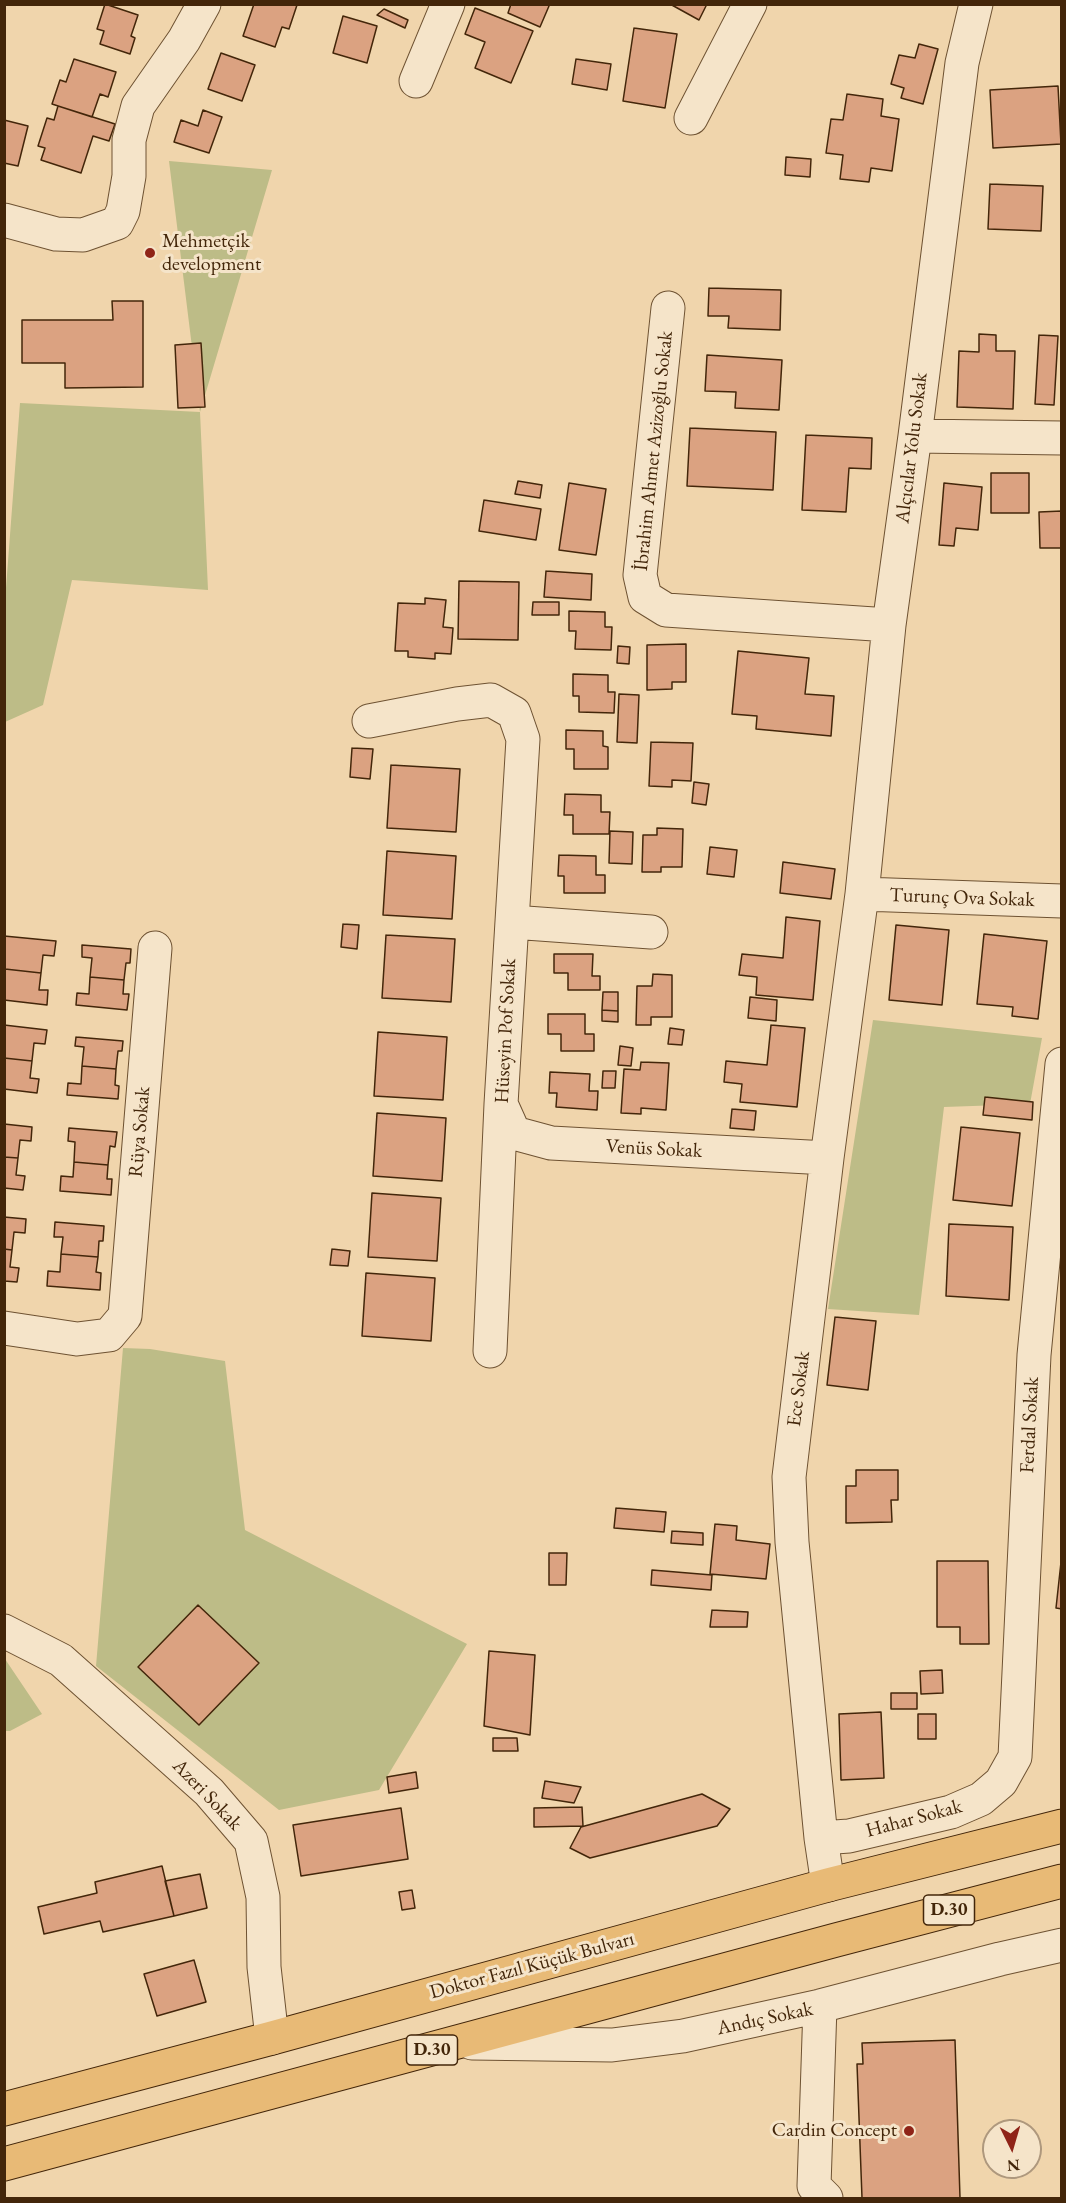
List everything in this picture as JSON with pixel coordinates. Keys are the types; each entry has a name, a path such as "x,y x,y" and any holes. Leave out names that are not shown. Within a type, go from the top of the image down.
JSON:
{"highway":[{"name":"Doktor Fazıl Küçük Bulvarı","path":"4,2109 828,1885 1062,1826"},
{"name":"D.30","path":"4,2164 1062,1881"}],"street":[{"path":"4,220 56,234 83,235 117,223 123,211 129,176 129,140 138,106 184,40 204,4"},
{"path":"416,81 448,4"},
{"path":"691,118 750,4"},
{"name":"Alçıcılar Yolu Sokak","path":"862,894 889,625 962,63 976,4"},
{"name":"İbrahim Ahmet Azizoğlu Sokak","path":"668,308 640,574 645,597 666,610 889,625"},
{"path":"915,436 1062,438"},
{"name":"Hüseyin Pof Sokak","path":"369,721 457,704 491,700 514,712 523,739 501,1104 490,1351"},
{"name":"Turunç Ova Sokak","path":"862,894 1062,901"},
{"name":"Ece Sokak","path":"828,1885 821,1838 792,1542 789,1477 827,1158 862,894"},
{"path":"512,922 651,932"},
{"name":"Rüya Sokak","path":"4,1328 76,1339 109,1335 126,1316 155,948"},
{"name":"Ferdal Sokak","path":"1001,1782 1015,1757 1034,1354 1058,1144 1062,1064"},
{"name":"Venüs Sokak","path":"501,1104 514,1133 550,1143 827,1158"},
{"name":"Azeri Sokak","path":"4,1631 61,1660 209,1792 251,1841 263,1897 264,1967 272,2038"},
{"name":"Hahar Sokak","path":"821,1838 849,1836 951,1812 981,1799 1001,1782"},
{"name":"Andıç Sokak","path":"461,2042 612,2045 683,2036 820,2006 1062,1945"},
{"path":"820,2006 814,2186 826,2199"}],"shaded area":[{"path":"169,161 272,170 200,412"},
{"path":"20,403 200,412 208,590 72,580 43,705 5,722 5,601"},
{"path":"873,1020 1042,1038 1030,1104 944,1107 919,1315 828,1309"},
{"path":"123,1348 150,1349 225,1361 245,1530 467,1644 379,1790 279,1810 96,1666"},
{"path":"5,1659 42,1714 10,1731 5,1731"}],"building":[{"path":"105,4 138,15 131,36 135,38 130,54 100,44 104,31 97,29"},
{"path":"254,4 297,5 289,29 282,27 275,47 243,36"},
{"path":"511,4 546,4 549,6 540,27 508,13"},
{"path":"670,4 707,4 699,20"},
{"path":"475,8 533,31 511,83 475,68 485,42 465,34"},
{"path":"384,9 408,20 405,28 377,15"},
{"path":"343,16 377,26 367,63 333,53"},
{"path":"634,28 677,34 665,108 623,101"},
{"path":"919,44 938,49 923,104 901,98 904,88 891,84 899,55 915,58"},
{"path":"221,53 255,65 242,101 208,89"},
{"path":"74,59 116,72 108,97 100,94 92,117 52,104 60,80 66,82"},
{"path":"576,59 611,64 607,90 572,84"},
{"path":"1058,86 1061,144 993,148 990,90"},
{"path":"847,94 883,99 881,116 899,119 892,171 871,168 869,182 840,179 843,155 826,153 831,119 843,120"},
{"path":"58,106 115,124 109,141 93,136 81,173 41,160 45,148 38,146 47,118 54,120"},
{"path":"203,110 222,117 209,153 174,142 181,120 198,126"},
{"path":"4,120 28,126 18,166 4,163"},
{"path":"786,157 811,159 810,177 785,175"},
{"path":"990,184 1043,186 1041,231 988,229"},
{"path":"709,288 781,290 780,330 728,328 729,316 708,316"},
{"path":"112,301 143,301 143,387 65,388 65,363 22,363 22,320 113,320"},
{"path":"979,334 996,335 996,351 1015,351 1013,409 957,407 959,351 979,352"},
{"path":"1039,335 1058,336 1054,405 1035,404"},
{"path":"201,343 205,407 178,408 175,345"},
{"path":"707,355 782,360 779,410 735,408 736,392 705,391"},
{"path":"690,428 776,432 773,490 687,486"},
{"path":"806,435 872,438 871,469 849,468 846,512 802,510"},
{"path":"991,473 1029,473 1029,513 991,513"},
{"path":"518,481 542,485 540,498 515,494"},
{"path":"569,483 606,489 596,555 559,550"},
{"path":"944,483 982,487 978,530 956,528 954,546 939,545"},
{"path":"484,500 541,509 536,540 479,531"},
{"path":"1062,511 1062,548 1040,548 1039,512"},
{"path":"546,571 592,574 591,600 544,597"},
{"path":"459,581 519,582 518,640 458,639"},
{"path":"425,598 446,600 443,627 453,628 451,654 435,653 435,659 408,657 408,651 395,651 398,603 425,604"},
{"path":"533,602 559,602 559,615 532,615"},
{"path":"569,611 605,612 605,627 612,627 611,650 575,649 576,631 569,631"},
{"path":"686,644 686,682 672,682 672,689 647,690 647,645"},
{"path":"618,646 630,647 629,664 617,663"},
{"path":"738,651 809,658 805,694 834,696 831,736 756,729 757,716 732,714"},
{"path":"573,674 608,675 608,692 615,692 614,713 579,712 579,696 573,696"},
{"path":"619,694 639,695 637,743 617,742"},
{"path":"566,730 603,731 603,746 608,747 608,769 574,769 574,749 566,749"},
{"path":"651,742 693,743 691,781 672,780 672,787 649,786"},
{"path":"352,748 373,749 370,779 350,777"},
{"path":"391,765 460,769 456,832 387,828"},
{"path":"694,782 709,784 706,805 692,803"},
{"path":"565,794 601,795 601,812 610,812 609,834 573,834 573,815 564,815"},
{"path":"657,828 683,829 682,867 661,867 661,872 642,872 643,835 657,835"},
{"path":"610,831 633,832 632,864 609,863"},
{"path":"710,847 737,850 734,877 707,874"},
{"path":"387,851 456,856 452,919 383,915"},
{"path":"559,855 596,856 596,875 605,875 605,893 564,893 564,876 558,876"},
{"path":"783,862 835,869 831,899 780,893"},
{"path":"786,917 820,921 813,1000 756,995 757,977 739,975 742,954 783,958"},
{"path":"343,924 359,925 357,949 341,947"},
{"path":"896,925 949,930 942,1005 889,1000"},
{"path":"984,934 1047,941 1038,1019 1012,1016 1013,1007 977,1004"},
{"path":"386,935 455,939 451,1002 382,998"},
{"path":"4,936 56,941 54,956 43,955 41,973 5,969"},
{"path":"82,945 131,949 130,963 126,963 124,980 90,977 92,958 82,957"},
{"path":"554,954 593,954 592,976 600,976 600,990 568,990 568,973 554,973"},
{"path":"5,969 41,973 39,990 48,990 47,1005 4,1000"},
{"path":"653,974 672,975 672,1017 651,1017 651,1025 636,1025 637,986 652,986"},
{"path":"90,977 124,980 123,994 129,994 127,1010 76,1005 77,993 89,994"},
{"path":"603,992 618,992 618,1011 602,1010"},
{"path":"750,997 777,1000 776,1021 748,1018"},
{"path":"602,1010 618,1011 618,1022 602,1021"},
{"path":"548,1014 585,1014 585,1034 594,1034 594,1051 561,1051 561,1034 548,1034"},
{"path":"4,1025 47,1030 45,1044 34,1043 32,1061 4,1058"},
{"path":"771,1025 805,1028 797,1107 740,1102 742,1084 724,1082 726,1061 767,1065"},
{"path":"670,1028 684,1030 682,1045 668,1044"},
{"path":"378,1032 447,1037 443,1100 374,1096"},
{"path":"76,1037 123,1041 122,1051 118,1051 116,1069 82,1066 84,1047 75,1046"},
{"path":"620,1046 633,1048 631,1066 618,1065"},
{"path":"4,1058 32,1061 30,1078 39,1079 37,1093 4,1089"},
{"path":"641,1062 669,1063 666,1110 641,1108 641,1114 621,1113 624,1069 640,1070"},
{"path":"82,1066 116,1069 115,1085 119,1086 118,1099 67,1095 68,1083 81,1084"},
{"path":"603,1071 616,1071 615,1088 602,1088"},
{"path":"550,1072 590,1074 589,1091 598,1091 597,1110 556,1107 557,1093 549,1093"},
{"path":"985,1097 1033,1102 1032,1120 983,1115"},
{"path":"732,1109 756,1111 754,1130 730,1128"},
{"path":"377,1113 446,1118 442,1181 373,1176"},
{"path":"4,1124 32,1127 31,1141 20,1140 18,1158 4,1157"},
{"path":"961,1127 1020,1133 1012,1206 953,1200"},
{"path":"69,1128 117,1132 115,1147 110,1146 108,1165 74,1162 75,1142 68,1141"},
{"path":"4,1157 18,1158 16,1175 25,1176 23,1190 4,1188"},
{"path":"74,1162 108,1165 107,1179 112,1179 111,1195 60,1191 61,1176 73,1177"},
{"path":"372,1193 441,1198 437,1261 368,1257"},
{"path":"4,1217 26,1219 25,1233 14,1232 12,1250 4,1249"},
{"path":"55,1222 104,1226 103,1241 99,1241 98,1257 61,1254 63,1237 54,1237"},
{"path":"949,1224 1013,1227 1009,1300 946,1296"},
{"path":"4,1249 12,1250 10,1267 19,1268 17,1282 4,1281"},
{"path":"332,1249 350,1251 348,1266 330,1265"},
{"path":"61,1254 98,1257 96,1272 101,1273 100,1290 47,1286 48,1271 60,1272"},
{"path":"366,1273 435,1278 431,1341 362,1336"},
{"path":"835,1317 876,1321 868,1390 827,1385"},
{"path":"856,1470 898,1470 898,1500 891,1500 892,1522 846,1523 846,1486 856,1486"},
{"path":"616,1508 666,1512 664,1532 614,1528"},
{"path":"715,1524 737,1526 736,1540 770,1544 766,1579 710,1574"},
{"path":"672,1531 703,1533 703,1545 671,1543"},
{"path":"549,1553 567,1553 566,1585 549,1585"},
{"path":"1062,1553 1062,1609 1056,1608"},
{"path":"937,1561 988,1561 989,1644 960,1644 960,1627 937,1627"},
{"path":"652,1570 712,1575 711,1590 651,1585"},
{"path":"198,1605 259,1663 199,1725 138,1667"},
{"path":"712,1610 748,1612 747,1627 710,1627"},
{"path":"489,1651 535,1655 530,1735 484,1726"},
{"path":"942,1670 943,1693 921,1694 920,1671"},
{"path":"891,1693 917,1693 917,1709 891,1709"},
{"path":"881,1712 884,1778 841,1780 839,1714"},
{"path":"918,1714 936,1714 936,1739 918,1739"},
{"path":"493,1738 517,1738 518,1751 493,1751"},
{"path":"416,1772 418,1788 389,1793 387,1777"},
{"path":"545,1781 581,1787 574,1803 542,1798"},
{"path":"702,1794 730,1809 717,1826 590,1858 570,1848 581,1827"},
{"path":"582,1807 583,1826 534,1827 534,1808"},
{"path":"401,1808 408,1859 301,1876 293,1825"},
{"path":"162,1866 174,1916 103,1932 100,1921 44,1934 38,1907 97,1893 95,1882"},
{"path":"200,1874 207,1908 174,1916 165,1881"},
{"path":"412,1890 415,1908 402,1910 399,1892"},
{"path":"194,1960 206,2002 157,2016 144,1974"},
{"name":"Cardin Concept","path":"955,2040 960,2198 862,2198 857,2064 863,2064 862,2043"}],"place":[{"name":"Mehmetçik development","path":"150,253"},
{"name":"Cardin Concept","path":"909,2131"}]}
